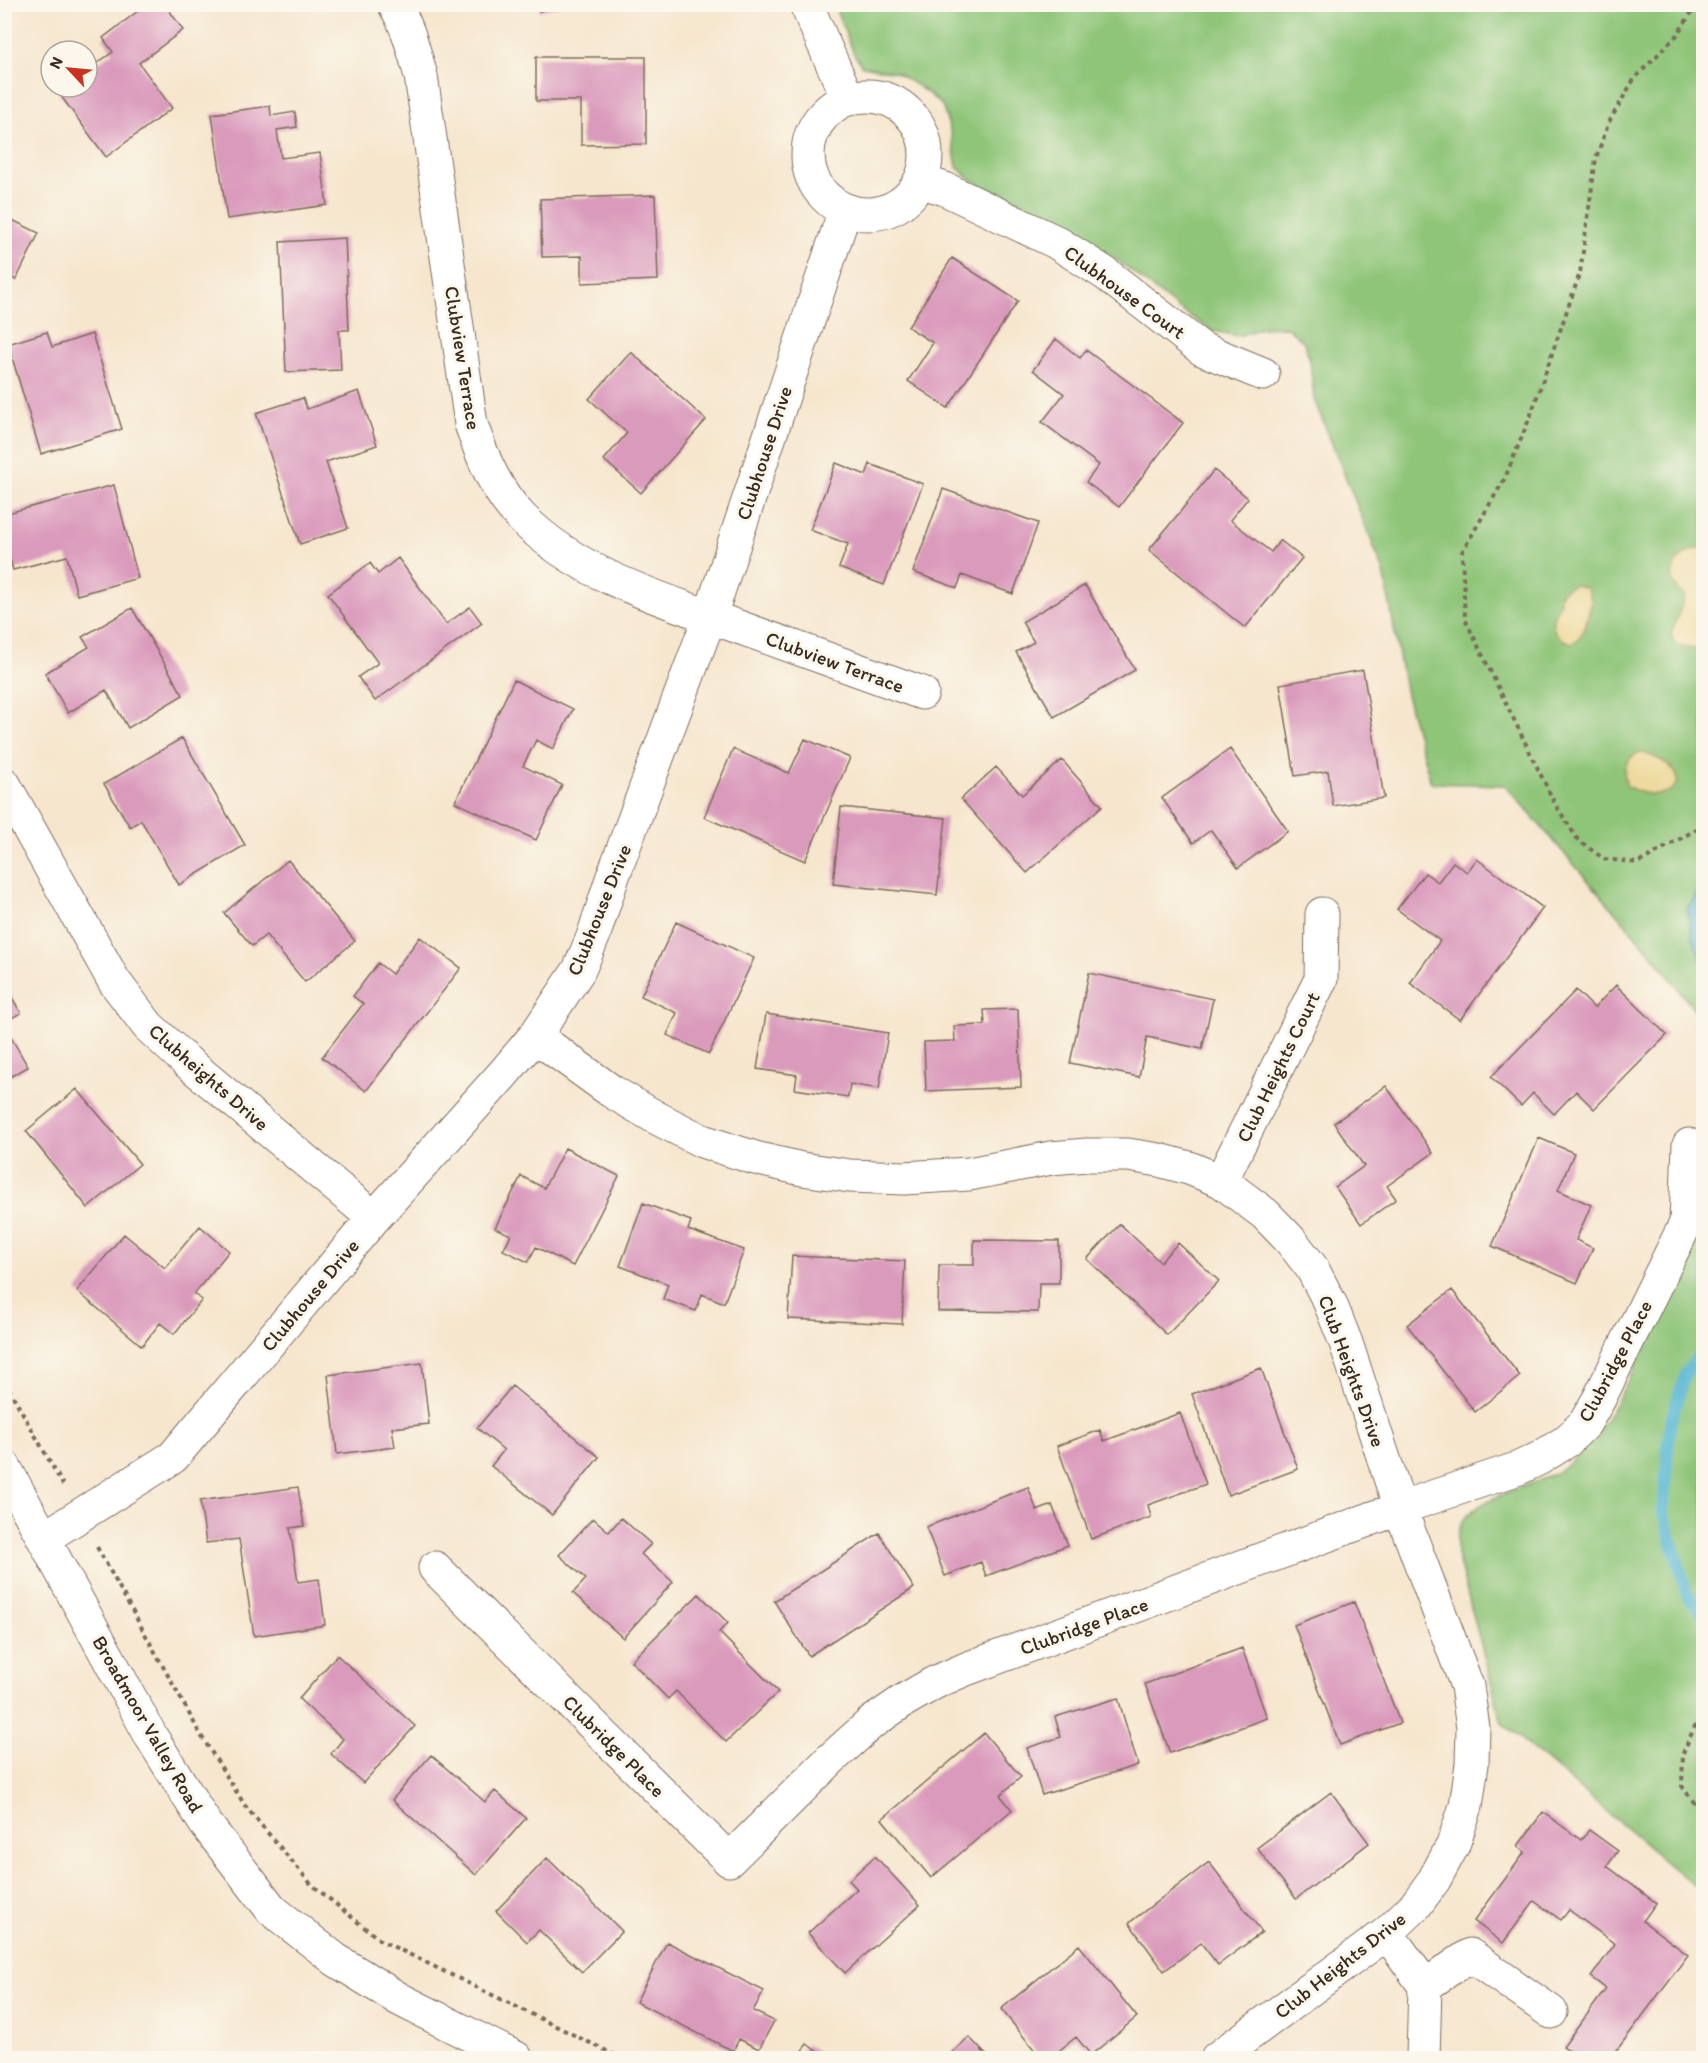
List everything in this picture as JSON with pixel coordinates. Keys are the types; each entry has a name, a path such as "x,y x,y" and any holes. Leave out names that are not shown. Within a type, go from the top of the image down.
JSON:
{"street":[{"name":"Clubview Terrace","path":"394,4 411,41 421,76 471,424 498,489 522,518 547,541 586,567 616,581 922,693"},
{"path":"806,4 848,99"},
{"path":"865,95 882,97 898,104 912,116 921,130 926,147 926,164 920,181 910,195 896,207 880,213 862,214 845,210 830,201 818,188 810,172 808,153 811,136 819,120 832,107 848,99 865,95"},
{"name":"Clubhouse Court","path":"920,181 945,189 1056,242 1106,274 1202,349 1263,374"},
{"name":"Clubhouse Drive","path":"44,1538 173,1457 374,1218 535,1036 579,970 710,616 845,210"},
{"name":"Clubheights Drive","path":"4,784 114,981 148,1026 186,1062 374,1218"},
{"name":"Club Heights Court","path":"1221,1181 1321,979 1322,914"},
{"name":"Club Heights Drive","path":"535,1036 611,1091 683,1132 702,1141 755,1158 802,1169 850,1176 904,1178 969,1174 1060,1157 1087,1155 1128,1155 1189,1168 1221,1181 1265,1214 1291,1241 1312,1268 1330,1302 1346,1343 1400,1508 1467,1686 1473,1728 1472,1764 1466,1806 1453,1845 1434,1880 1415,1906 1387,1933 1234,2053"},
{"name":"Clubridge Place","path":"435,1568 729,1860 872,1723 934,1683 1400,1508 1519,1468 1567,1441 1585,1423 1599,1399 1686,1223 1689,1145"},
{"name":"Broadmoor Valley Road","path":"4,1466 152,1738 205,1823 272,1910 336,1960 399,1999 516,2058"},
{"path":"1387,1933 1425,1986 1423,2058"},
{"path":"1425,1986 1470,1955 1551,2012"}],"path":[{"path":"1697,4 1677,35 1634,79 1609,122 1596,158 1580,273 1530,417 1505,478 1462,552 1465,619 1555,804 1578,840 1604,859 1638,863 1704,825"},
{"path":"4,1380 202,1737 240,1797 311,1884 380,1940 621,2058"},
{"path":"1704,1720 1694,1728 1683,1753 1682,1786 1704,1816"}],"green space":[{"path":"834,5 1703,5 1703,1022 1657,960 1505,785 1431,783 1406,695 1384,572 1314,399 1310,361 1304,342 1286,327 1261,328 1238,336 1213,331 1179,309 1112,256 1022,204 971,180 957,167 951,133 942,105 896,72 862,66 854,54"},
{"path":"1703,1228 1703,1893 1502,1723 1457,1555 1457,1544 1458,1533 1464,1520 1475,1509 1490,1500 1559,1471 1571,1462 1595,1435 1631,1375"}],"sand":[{"path":"1704,547 1703,655 1698,649 1678,645 1671,634 1685,596 1674,583 1672,574 1674,568 1685,554"},
{"path":"1575,585 1587,588 1592,602 1584,630 1573,643 1557,634 1553,621 1561,602 1560,595 1565,589"},
{"path":"1640,752 1661,760 1673,769 1677,778 1675,786 1668,792 1643,793 1627,786 1624,776 1626,766 1631,758"}],"water":[{"path":"1703,884 1703,965 1693,938 1687,909"}],"building":[{"path":"147,4 165,4 183,30 139,63 172,108 106,157 63,99 99,99 99,62 113,52 103,38"},
{"path":"538,4 565,4 565,5 539,11"},
{"path":"536,57 646,57 646,144 581,145 581,101 536,101"},
{"path":"270,106 271,116 295,112 297,127 277,130 281,158 320,153 327,205 227,219 212,114"},
{"path":"655,195 658,280 582,283 582,256 542,257 540,199"},
{"path":"4,216 39,233 16,280 4,275"},
{"path":"345,238 349,330 339,330 341,370 286,372 280,242"},
{"path":"952,258 1018,301 948,408 908,381 933,343 908,327"},
{"path":"47,332 52,347 92,334 122,429 41,454 8,344"},
{"path":"1056,339 1080,358 1086,350 1183,423 1119,507 1086,482 1099,465 1042,422 1064,394 1033,370"},
{"path":"631,352 706,420 641,493 604,460 627,433 589,399"},
{"path":"359,391 377,445 326,462 348,528 300,544 256,413 303,398 307,409"},
{"path":"836,463 866,475 870,464 923,484 884,585 839,568 848,544 810,530"},
{"path":"1214,470 1248,498 1230,520 1271,552 1280,540 1302,558 1245,628 1149,550"},
{"path":"114,485 138,578 77,595 67,556 13,570 4,538 4,514"},
{"path":"943,489 1038,523 1013,594 962,575 957,588 913,572"},
{"path":"398,558 446,624 470,607 482,623 375,701 358,677 378,663 328,594 370,563 378,574"},
{"path":"1085,585 1135,670 1054,717 1016,652 1034,642 1022,622"},
{"path":"132,608 183,695 128,728 106,690 68,713 45,673 89,647 82,637"},
{"path":"1363,670 1384,798 1333,806 1328,771 1295,776 1280,684"},
{"path":"514,680 573,709 553,749 536,740 523,766 562,785 536,840 455,802"},
{"path":"182,738 245,845 179,885 141,820 130,827 104,784"},
{"path":"805,739 850,758 805,861 704,817 733,749 789,773"},
{"path":"1230,749 1288,831 1238,868 1211,830 1193,843 1162,798"},
{"path":"1062,760 1102,806 1027,873 961,799 996,767 1022,795"},
{"path":"841,807 946,818 937,895 833,884"},
{"path":"1477,859 1543,908 1460,1020 1410,983 1440,941 1397,909 1425,873 1438,882 1453,862 1467,872"},
{"path":"288,860 355,941 305,982 266,935 252,946 224,913"},
{"path":"676,922 754,958 709,1054 667,1035 677,1013 641,996"},
{"path":"420,937 461,968 366,1091 322,1057 363,1004 353,996 378,963 392,974"},
{"path":"1089,973 1213,999 1202,1049 1147,1037 1139,1077 1070,1063"},
{"path":"4,984 21,1013 4,1022"},
{"path":"1616,985 1667,1035 1594,1109 1576,1091 1554,1114 1533,1093 1521,1106 1491,1077 1576,990 1594,1008"},
{"path":"1018,1009 1021,1087 926,1091 924,1042 955,1041 954,1026 985,1025 984,1010"},
{"path":"766,1014 888,1033 879,1089 850,1084 848,1097 795,1089 797,1075 757,1069"},
{"path":"4,1025 28,1067 4,1080"},
{"path":"1386,1086 1433,1153 1387,1186 1396,1199 1361,1224 1335,1187 1364,1166 1334,1123"},
{"path":"77,1089 140,1164 88,1208 26,1131"},
{"path":"1539,1138 1574,1153 1558,1190 1591,1205 1576,1240 1593,1248 1577,1283 1492,1246"},
{"path":"565,1148 619,1176 573,1266 536,1247 528,1262 503,1250 511,1235 495,1228 521,1176 544,1188"},
{"path":"643,1203 691,1221 688,1230 744,1250 724,1303 702,1294 696,1311 663,1299 668,1284 620,1266"},
{"path":"1120,1224 1160,1262 1178,1243 1219,1281 1167,1335 1087,1259"},
{"path":"200,1226 229,1251 194,1294 202,1300 174,1334 160,1323 142,1346 77,1291 124,1234 165,1268"},
{"path":"974,1240 1059,1241 1059,1283 1039,1283 1038,1312 938,1311 939,1265 974,1265"},
{"path":"792,1256 905,1261 902,1324 788,1319"},
{"path":"1452,1290 1520,1376 1475,1412 1407,1325"},
{"path":"422,1363 429,1424 392,1428 395,1447 337,1454 328,1375"},
{"path":"1261,1368 1298,1469 1228,1495 1192,1394"},
{"path":"512,1386 599,1457 552,1515 491,1466 504,1450 477,1428"},
{"path":"1180,1413 1206,1484 1148,1505 1151,1517 1091,1539 1057,1446 1100,1430 1104,1441"},
{"path":"298,1487 304,1526 290,1528 298,1582 319,1579 325,1625 254,1636 239,1539 206,1543 200,1501"},
{"path":"1028,1487 1037,1511 1052,1505 1068,1545 986,1576 981,1562 945,1576 926,1527"},
{"path":"593,1518 609,1532 621,1518 651,1544 641,1554 673,1582 623,1638 573,1593 586,1579 559,1555"},
{"path":"879,1533 914,1588 809,1656 774,1601"},
{"path":"699,1594 728,1623 719,1632 778,1692 726,1742 676,1691 668,1699 631,1661"},
{"path":"1354,1602 1400,1723 1340,1745 1294,1625"},
{"path":"1242,1648 1267,1718 1170,1753 1145,1684"},
{"path":"337,1655 415,1726 363,1783 331,1754 343,1739 299,1699"},
{"path":"1118,1698 1138,1765 1042,1795 1027,1748 1061,1737 1055,1717"},
{"path":"984,1733 1021,1777 1000,1795 1012,1810 931,1878 882,1819"},
{"path":"431,1755 485,1802 495,1791 526,1818 476,1875 392,1800"},
{"path":"1331,1792 1369,1843 1296,1899 1257,1848"},
{"path":"1543,1812 1581,1840 1589,1830 1618,1851 1607,1866 1656,1903 1643,1921 1688,1955 1611,2058 1579,2058 1563,2047 1606,1989 1591,1977 1615,1944 1569,1910 1561,1920 1534,1901 1503,1943 1474,1921 1525,1852 1518,1846"},
{"path":"875,1856 920,1905 845,1973 808,1933 857,1889 849,1880"},
{"path":"547,1858 622,1931 582,1972 539,1930 527,1942 496,1911"},
{"path":"1209,1862 1262,1932 1218,1965 1201,1943 1164,1971 1129,1923"},
{"path":"667,1942 764,1991 753,2011 774,2021 759,2049 739,2039 733,2051 636,2002"},
{"path":"1079,1945 1137,2017 1091,2055 1076,2037 1050,2058 1041,2058 1001,2009"},
{"path":"969,2037 989,2058 946,2058"},
{"path":"807,2044 826,2058 796,2058"}],"waterway":[{"path":"1704,1348 1685,1374 1670,1424 1663,1512 1687,1594 1704,1616"}]}
